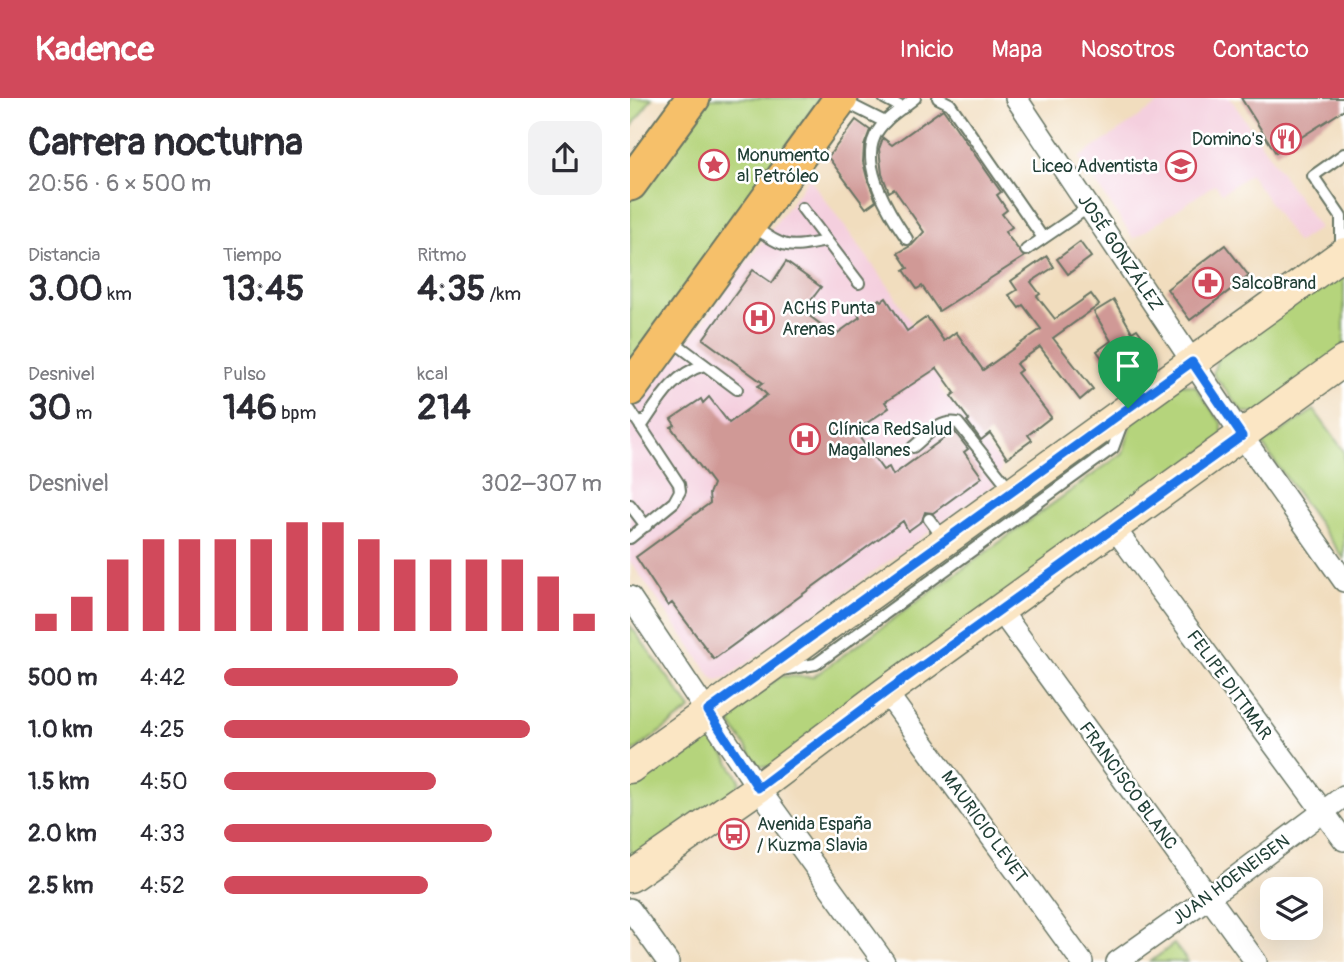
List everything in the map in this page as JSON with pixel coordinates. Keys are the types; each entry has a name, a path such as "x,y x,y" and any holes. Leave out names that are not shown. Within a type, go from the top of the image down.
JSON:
{"main road":[{"path":"630,184 693,98"},
{"path":"630,389 841,99"},
{"path":"630,768 761,673 937,530 1013,492 1342,254"},
{"path":"630,877 758,788 886,692 1344,361"}],"street":[{"name":"JOSÉ GONZÁLEZ","path":"1016,98 1242,436 1344,581"},
{"name":"FELIPE DITTMAR","path":"1115,529 1344,840"},
{"path":"630,597 758,788 884,962"},
{"name":"FRANCISCO BLANC","path":"1000,610 1254,961"},
{"name":"MAURICIO LEVET","path":"886,692 1082,962"},
{"name":"JUAN HOENEISEN","path":"1117,962 1344,796"},
{"path":"630,909 668,962"}],"lane":[{"path":"884,98 903,108"},
{"path":"906,239 885,206 874,173 872,152 874,136 885,122 915,98"},
{"path":"938,98 950,104 1043,238"},
{"path":"841,99 885,122"},
{"path":"1342,254 1341,217 1313,176 1344,154"},
{"path":"802,208 859,283"},
{"path":"1026,250 1089,208"},
{"path":"750,225 781,245 802,246 827,241"},
{"path":"667,338 737,389"},
{"path":"641,426 677,378 687,370 704,365"},
{"path":"761,673 816,664 1112,448 1128,408"},
{"path":"630,410 679,484 680,491 674,502 630,538"},
{"path":"913,447 940,425 950,422 958,424 1013,492"},
{"path":"630,505 646,526"}],"shaded area":[{"name":"Liceo Adventista","path":"1167,98 1230,98 1319,228 1297,243 1250,174 1222,193 1215,184 1134,239 1079,158"},
{"name":"Clínica RedSalud Magallanes","path":"809,178 892,291 937,365 932,369 943,385 940,388 1001,464 1001,470 994,485 725,679 716,680 630,561 630,414 700,326"}],"green space":[{"path":"630,98 652,98 630,129"},
{"path":"697,98 820,98 630,366 630,192"},
{"path":"1344,266 1344,352 1259,413 1243,412 1213,374 1217,359"},
{"path":"1181,384 1195,386 1222,424 1222,438 772,768 758,765 731,724 733,711 781,676 813,677 1123,453 1133,420"},
{"path":"1314,410 1344,451 1344,559 1262,444"},
{"path":"630,625 691,709 630,754"},
{"path":"700,735 714,738 740,780 736,793 630,870 630,786"},
{"path":"1174,944 1188,962 1150,962"}],"building":[{"path":"1241,98 1344,98 1344,110 1276,153"},
{"path":"943,109 1001,192 997,195 1007,210 1002,214 1012,227 1005,232 1024,257 939,311 922,286 917,289 904,270 908,268 898,253 912,245 924,232 894,189 889,192 882,174 879,149 883,138 892,145"},
{"path":"856,120 870,130 864,146 863,162 876,201 866,208 828,157"},
{"path":"1080,242 1091,257 1068,274 1057,259"},
{"name":"SalcoBrand","path":"1225,245 1249,276 1190,320 1167,289"},
{"name":"Clínica RedSalud Magallanes","path":"1047,256 1054,267 1031,282 1040,294 1037,296 1055,319 1091,294 1099,305 1053,338 1093,389 1080,400 1040,347 1016,364 1021,370 1017,373 1051,417 1028,435 1032,440 1007,458 990,433 981,440 951,396 955,393 937,368 885,402 889,408 855,431 883,470 889,467 893,475 954,431 968,449 964,452 982,477 933,513 925,512 922,521 908,531 903,521 714,659 672,603 668,606 636,557 710,503 709,494 713,484 671,427 675,425 671,419 701,399 703,403 709,397 729,423 767,395 758,386 763,383 703,339 753,270 772,283 786,262 821,287 803,311 835,335 860,317 858,313 886,298 907,331 927,317 944,341 956,332 983,370 1041,329 1023,305 1019,308 1009,295 1017,290 1011,281"},
{"path":"1114,300 1132,332 1137,329 1153,351 1130,367 1126,362 1112,372 1097,351 1111,341 1094,312"}],"place":[{"name":"Domino's","path":"1286,139"},
{"name":"Monumento al Petróleo","path":"714,165"},
{"name":"Liceo Adventista","path":"1181,166"},
{"name":"SalcoBrand","path":"1208,283"},
{"name":"ACHS Punta Arenas","path":"759,318"},
{"name":"Clínica RedSalud Magallanes","path":"805,439"},
{"name":"Avenida España / Kuzma Slavia","path":"734,834"}],"route":[{"path":"1192,362 1242,436 886,692 758,788 708,711 1128,408 1192,362"}]}
